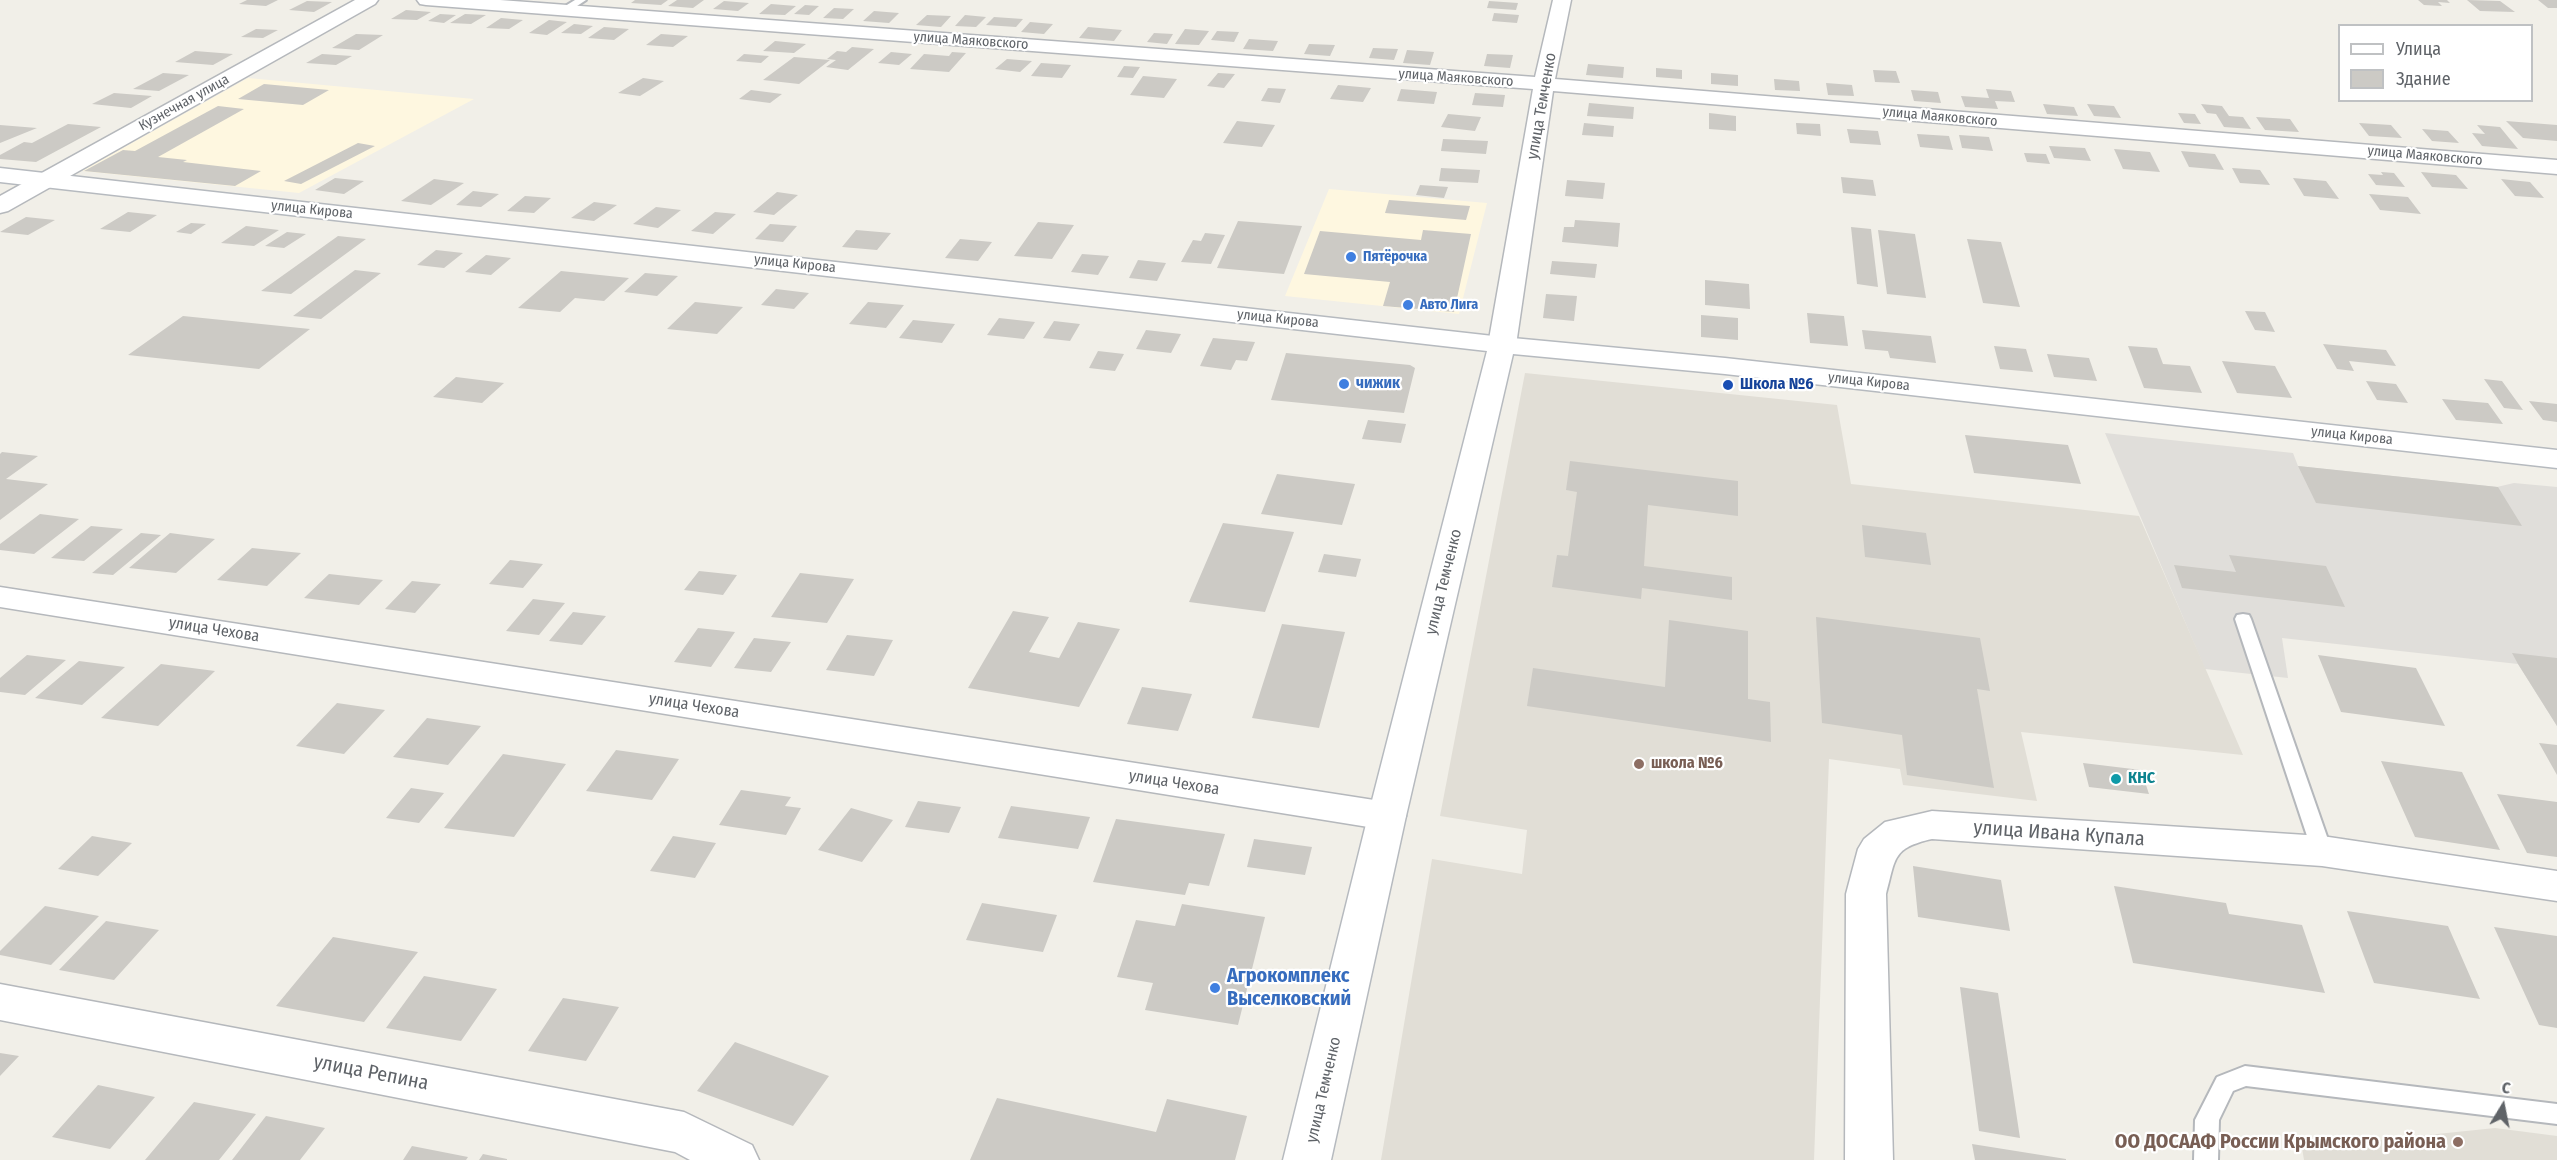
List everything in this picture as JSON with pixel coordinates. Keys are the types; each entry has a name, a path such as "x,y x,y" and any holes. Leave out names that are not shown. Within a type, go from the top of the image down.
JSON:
{"street":[{"name":"Кузнечная улица","path":"0,206 369,0"},
{"name":"улица Маяковского","path":"426,0 573,5 2557,167"},
{"name":"улица Темченко","path":"1307,1160 1502,345 1544,84 1562,0"},
{"name":"улица Кирова","path":"0,175 1502,345 1736,368 2557,459"},
{"name":"улица Чехова","path":"0,597 1388,816"},
{"name":"улица Ивана Купала","path":"1869,1160 1866,894 1878,849 1899,832 1932,825 2322,851 2557,886"},
{"name":"улица Репина","path":"0,1002 684,1133 735,1160"}],"lane":[{"path":"2243,619 2322,851"},
{"path":"2206,1160 2207,1120 2225,1084 2246,1077 2557,1114"}],"shaded area":[{"path":"248,78 474,99 299,193 82,171"},
{"path":"1329,189 1487,203 1459,314 1285,296"},
{"name":"школа №6","path":"1525,373 1837,405 1851,484 2139,516 2243,755 2021,732 2037,801 1903,785 1900,769 1829,759 1814,1160 1381,1160 1432,859 1522,874 1527,830 1440,816"},
{"path":"2105,433 2293,453 2298,466 2497,487 2514,483 2557,487 2557,726 2518,664 2282,638 2288,678 2205,669"},
{"name":"ОО ДОСААФ России Крымского района","path":"2495,1128 2557,1136 2557,1160 2304,1160 2302,1148"}],"building":[{"path":"247,0 278,0 266,6 239,4"},
{"path":"635,0 668,0 661,5 631,3"},
{"path":"677,0 704,0 693,8 668,6"},
{"path":"2418,0 2447,0 2450,3 2438,2 2442,6 2424,5"},
{"path":"2467,0 2500,1 2515,12 2480,11"},
{"path":"2538,0 2557,0 2557,8 2548,8"},
{"path":"307,1 332,2 314,12 289,10"},
{"path":"724,1 749,3 738,11 713,9"},
{"path":"1489,1 1518,3 1516,10 1487,8"},
{"path":"771,4 796,6 785,15 759,14"},
{"path":"805,5 819,6 809,15 794,14"},
{"path":"834,8 854,9 843,19 823,18"},
{"path":"406,10 431,12 417,20 391,19"},
{"path":"874,11 899,13 889,23 863,21"},
{"path":"1494,13 1519,15 1517,23 1492,21"},
{"path":"440,14 456,15 444,23 428,21"},
{"path":"465,14 486,15 471,24 450,23"},
{"path":"927,15 951,16 941,27 916,25"},
{"path":"965,15 986,17 976,27 955,26"},
{"path":"994,17 1023,19 1016,27 986,25"},
{"path":"501,18 523,20 509,29 486,28"},
{"path":"549,20 567,22 547,35 529,33"},
{"path":"1030,22 1053,24 1044,34 1021,32"},
{"path":"574,24 593,26 581,34 561,33"},
{"path":"604,27 629,29 614,40 588,38"},
{"path":"1088,27 1122,30 1114,41 1079,38"},
{"path":"256,29 278,30 263,38 241,37"},
{"path":"1185,29 1209,31 1199,45 1175,44"},
{"path":"1217,31 1239,32 1234,42 1211,40"},
{"path":"1154,33 1173,34 1167,44 1147,42"},
{"path":"356,34 383,35 359,50 332,48"},
{"path":"661,34 688,36 673,47 646,45"},
{"path":"1249,39 1278,41 1273,51 1243,49"},
{"path":"775,41 806,44 794,53 763,51"},
{"path":"1309,44 1335,45 1330,56 1304,54"},
{"path":"852,47 874,49 848,70 826,67 836,60 827,59 837,51 846,52"},
{"path":"1373,48 1398,49 1394,60 1369,58"},
{"path":"1407,50 1434,52 1430,65 1403,63"},
{"path":"195,51 233,54 213,65 175,62"},
{"path":"891,52 912,54 899,65 878,63"},
{"path":"952,52 966,53 949,72 910,69 924,54 949,56"},
{"path":"322,54 352,56 336,65 306,63"},
{"path":"744,54 769,56 761,63 736,61"},
{"path":"1487,54 1513,55 1510,68 1484,66"},
{"path":"794,57 830,60 799,84 763,80"},
{"path":"1007,59 1032,61 1020,72 995,69"},
{"path":"1041,63 1071,65 1062,78 1031,76"},
{"path":"1588,64 1624,67 1623,78 1586,75"},
{"path":"1124,66 1140,67 1133,78 1117,77"},
{"path":"1656,68 1682,70 1682,79 1656,77"},
{"path":"1873,70 1896,71 1900,83 1875,82"},
{"path":"163,73 189,75 159,91 133,89"},
{"path":"1218,73 1235,74 1224,88 1207,86"},
{"path":"1711,73 1738,75 1738,86 1711,84"},
{"path":"1143,76 1177,79 1164,98 1130,95"},
{"path":"643,78 664,81 640,96 618,93"},
{"path":"1774,79 1799,81 1800,91 1775,90"},
{"path":"1826,83 1852,85 1854,96 1828,95"},
{"path":"264,84 329,90 303,105 238,99"},
{"path":"1338,85 1371,88 1363,102 1330,99"},
{"path":"1268,88 1286,89 1280,103 1261,101"},
{"path":"1401,89 1437,92 1434,104 1397,101"},
{"path":"1986,89 2011,91 2015,102 1995,101 1998,109 1965,107 1961,96 1989,98"},
{"path":"751,90 782,94 770,103 739,99"},
{"path":"1911,90 1938,92 1941,103 1914,101"},
{"path":"114,93 152,96 131,108 92,104"},
{"path":"1475,93 1505,95 1503,107 1472,105"},
{"path":"1589,103 1634,107 1633,119 1587,116"},
{"path":"2043,104 2074,107 2078,116 2047,114"},
{"path":"2087,104 2114,106 2121,118 2094,116"},
{"path":"2201,104 2222,106 2229,116 2243,117 2251,129 2224,127 2216,114 2207,113"},
{"path":"218,106 244,109 158,157 261,171 235,186 84,171 123,150 135,151"},
{"path":"1709,113 1736,116 1736,131 1709,129"},
{"path":"2178,113 2195,114 2201,124 2184,123"},
{"path":"1448,114 1481,117 1475,131 1441,127"},
{"path":"2256,117 2290,119 2299,132 2265,130"},
{"path":"1237,121 1275,125 1262,147 1223,143"},
{"path":"2506,121 2557,125 2557,141 2523,138"},
{"path":"1584,123 1614,126 1613,137 1582,135"},
{"path":"1796,123 1820,124 1821,136 1797,134"},
{"path":"2359,123 2391,125 2402,138 2369,136"},
{"path":"68,124 101,127 36,162 0,159 0,155 24,142 32,143"},
{"path":"0,125 37,128 0,143"},
{"path":"2477,125 2500,127 2518,149 2482,146 2472,133 2485,134"},
{"path":"1847,129 1878,131 1881,145 1850,143"},
{"path":"2422,129 2448,131 2459,143 2432,141"},
{"path":"1917,134 1949,136 1953,150 1920,147"},
{"path":"1959,135 1989,137 1993,151 1962,148"},
{"path":"1443,139 1488,141 1486,154 1441,151"},
{"path":"358,143 375,146 301,184 284,181"},
{"path":"2049,146 2085,148 2091,161 2054,158"},
{"path":"2114,149 2150,152 2160,172 2123,169"},
{"path":"2181,151 2215,154 2224,170 2189,167"},
{"path":"2024,153 2046,154 2050,164 2027,162"},
{"path":"1441,168 1480,170 1478,183 1439,181"},
{"path":"2232,168 2260,170 2270,185 2240,183"},
{"path":"2381,172 2394,173 2405,187 2376,185 2368,174 2383,175"},
{"path":"2421,172 2456,175 2468,189 2432,187"},
{"path":"1841,177 1873,180 1876,196 1843,193"},
{"path":"335,178 364,181 344,194 315,190"},
{"path":"2293,178 2326,181 2339,199 2304,196"},
{"path":"434,179 464,183 431,205 401,201"},
{"path":"2501,179 2530,182 2544,198 2515,196"},
{"path":"1567,180 1605,183 1603,199 1565,196"},
{"path":"1420,185 1448,187 1444,198 1416,195"},
{"path":"473,191 499,194 481,207 456,205"},
{"path":"777,192 798,195 774,215 753,212"},
{"path":"2369,194 2408,197 2421,214 2380,210"},
{"path":"525,196 551,198 534,213 507,211"},
{"path":"1389,200 1470,206 1466,220 1385,213"},
{"path":"594,202 617,205 594,221 571,218"},
{"path":"656,207 681,210 658,228 633,224"},
{"path":"128,212 157,215 130,232 100,229"},
{"path":"715,212 736,214 713,234 691,231"},
{"path":"26,217 55,220 28,235 0,232"},
{"path":"1575,220 1620,223 1618,247 1562,242 1564,227 1574,227"},
{"path":"1238,221 1302,226 1284,274 1217,268"},
{"path":"1038,222 1074,225 1052,259 1014,256"},
{"path":"191,223 206,224 191,234 176,232"},
{"path":"770,224 797,226 783,242 755,239"},
{"path":"246,226 279,230 254,246 221,243"},
{"path":"1851,227 1871,229 1878,287 1857,284"},
{"path":"856,230 891,233 877,250 842,247"},
{"path":"1423,230 1471,234 1454,312 1383,306 1390,282 1304,274 1320,231 1421,240"},
{"path":"1878,230 1915,234 1926,298 1887,294"},
{"path":"287,232 306,234 284,248 265,246"},
{"path":"1205,233 1225,235 1211,264 1181,262 1193,240 1201,241"},
{"path":"338,236 366,239 291,294 261,291"},
{"path":"960,239 992,242 978,261 945,258"},
{"path":"1967,239 2001,242 2020,307 1983,303"},
{"path":"436,250 463,253 444,268 417,265"},
{"path":"1082,254 1109,256 1098,275 1071,272"},
{"path":"486,255 511,258 491,275 465,272"},
{"path":"1138,260 1166,263 1157,281 1129,278"},
{"path":"1552,261 1597,264 1595,278 1550,274"},
{"path":"355,270 381,273 321,319 293,316"},
{"path":"561,271 629,278 604,301 575,298 560,312 518,308"},
{"path":"645,273 678,276 657,296 624,292"},
{"path":"1705,280 1749,284 1750,309 1705,305"},
{"path":"776,289 809,293 794,309 761,305"},
{"path":"1546,294 1577,296 1574,321 1543,318"},
{"path":"695,302 743,307 717,334 667,329"},
{"path":"868,302 904,305 886,328 849,324"},
{"path":"2245,311 2265,312 2275,332 2255,330"},
{"path":"1807,313 1844,316 1848,346 1810,343"},
{"path":"1701,315 1738,318 1738,340 1701,337"},
{"path":"183,316 310,329 259,369 128,355"},
{"path":"999,318 1035,322 1024,339 987,335"},
{"path":"913,320 955,324 942,343 899,338"},
{"path":"1054,321 1080,324 1070,341 1043,338"},
{"path":"1146,330 1181,334 1171,353 1136,349"},
{"path":"1862,330 1931,336 1936,363 1890,358 1888,351 1865,349"},
{"path":"1213,338 1255,342 1247,361 1236,360 1231,370 1200,366"},
{"path":"2323,344 2386,350 2396,366 2349,361 2354,371 2337,369"},
{"path":"1994,346 2026,349 2033,372 2000,369"},
{"path":"2128,346 2157,348 2163,364 2190,366 2202,393 2144,388"},
{"path":"1098,351 1124,354 1115,371 1089,368"},
{"name":"чижик","path":"1286,353 1410,365 1415,368 1404,413 1271,400"},
{"path":"2047,354 2089,358 2097,381 2054,377"},
{"path":"2222,361 2275,366 2292,398 2237,393"},
{"path":"456,377 504,383 482,403 433,397"},
{"path":"2484,379 2502,381 2523,410 2504,408"},
{"path":"2366,381 2396,384 2408,403 2377,400"},
{"path":"2442,399 2488,403 2503,424 2456,420"},
{"path":"2529,401 2557,404 2557,422 2543,420"},
{"path":"1368,420 1406,424 1401,443 1362,439"},
{"path":"1965,435 2068,445 2081,484 1974,473"},
{"path":"2,452 38,456 6,479 48,484 0,520 0,454"},
{"path":"1570,461 1738,481 1738,516 1648,505 1644,566 1732,577 1732,600 1642,588 1641,599 1552,587 1557,555 1568,556 1577,492 1566,490"},
{"path":"2298,466 2498,487 2522,526 2316,503"},
{"path":"1277,474 1355,484 1342,525 1261,514"},
{"path":"40,514 79,519 34,554 0,550 0,544"},
{"path":"1223,523 1294,532 1265,612 1189,602"},
{"path":"1862,525 1926,533 1931,565 1865,557"},
{"path":"91,526 123,529 84,561 51,558"},
{"path":"141,533 161,535 113,575 92,573"},
{"path":"170,533 215,539 176,573 129,568"},
{"path":"252,548 301,553 267,586 217,580"},
{"path":"1324,554 1361,559 1356,577 1318,572"},
{"path":"2229,555 2326,566 2345,607 2182,588 2174,565 2236,572"},
{"path":"510,560 543,564 523,588 489,584"},
{"path":"699,571 737,575 723,595 684,590"},
{"path":"800,573 854,579 827,623 771,617"},
{"path":"329,574 383,580 359,605 304,598"},
{"path":"412,581 441,584 415,613 385,609"},
{"path":"533,599 565,603 539,635 506,631"},
{"path":"1013,611 1049,617 1029,652 1059,658 1078,622 1120,629 1079,707 968,688"},
{"path":"573,612 606,616 582,645 549,641"},
{"path":"1816,617 1980,638 1990,691 1977,689 1994,788 1907,775 1902,735 1822,723"},
{"path":"1669,620 1748,631 1748,699 1770,702 1771,742 1527,706 1533,668 1665,687"},
{"path":"1282,624 1345,632 1319,728 1252,718"},
{"path":"698,628 735,632 711,667 674,662"},
{"path":"847,635 893,640 874,676 826,670"},
{"path":"754,638 791,642 771,672 734,668"},
{"path":"2512,653 2557,658 2557,726 2518,664"},
{"path":"27,655 66,660 25,695 0,692 0,678"},
{"path":"2318,655 2416,668 2445,726 2341,712"},
{"path":"79,661 125,667 82,705 35,698"},
{"path":"161,664 215,671 158,726 101,718"},
{"path":"1142,687 1192,694 1178,731 1127,724"},
{"path":"337,703 385,710 344,754 296,746"},
{"path":"427,718 481,726 448,765 393,757"},
{"path":"2539,743 2557,745 2557,775"},
{"path":"616,750 679,759 652,800 586,791"},
{"path":"503,754 566,764 514,837 444,828"},
{"path":"2381,761 2462,772 2500,850 2415,837"},
{"name":"КНС","path":"2083,763 2141,770 2149,794 2089,787"},
{"path":"411,788 444,793 419,823 386,818"},
{"path":"741,790 791,797 785,806 801,808 786,835 719,825"},
{"path":"2497,794 2557,802 2557,857 2527,853"},
{"path":"918,801 961,807 949,833 905,827"},
{"path":"1011,806 1090,817 1078,849 998,838"},
{"path":"851,808 893,820 862,862 818,850"},
{"path":"1116,819 1225,834 1209,886 1189,883 1185,895 1093,882"},
{"path":"92,836 132,843 98,876 58,869"},
{"path":"673,836 716,843 695,878 650,871"},
{"path":"1254,839 1312,847 1305,875 1247,867"},
{"path":"1913,866 2001,880 2010,931 1918,917"},
{"path":"2114,886 2226,903 2229,914 2302,925 2325,993 2133,963"},
{"path":"982,903 1057,915 1043,952 966,940"},
{"path":"1182,904 1265,917 1238,1025 1145,1010 1153,983 1117,977 1136,920 1175,926"},
{"path":"45,906 99,916 51,965 0,955 0,951"},
{"path":"2347,911 2448,926 2480,999 2374,983"},
{"path":"106,921 159,930 114,980 59,970"},
{"path":"2494,927 2557,936 2557,1028 2539,1025"},
{"path":"333,937 418,952 364,1022 276,1006"},
{"path":"424,976 497,989 461,1041 386,1028"},
{"path":"1960,987 1998,993 2020,1138 1979,1131"},
{"path":"563,998 619,1007 586,1061 528,1051"},
{"path":"735,1042 829,1076 793,1126 697,1091"},
{"path":"0,1053 19,1056 0,1076"},
{"path":"98,1085 155,1097 110,1149 52,1137"},
{"path":"997,1098 1156,1132 1167,1099 1247,1116 1235,1160 970,1160"},
{"path":"194,1102 256,1114 219,1160 145,1160"},
{"path":"266,1116 325,1128 300,1160 232,1160"},
{"path":"1972,1144 2066,1159 2066,1160 1975,1160"},
{"path":"412,1146 468,1157 466,1160 403,1160"},
{"path":"483,1154 507,1159 507,1160 479,1160"}],"place":[{"name":"Пятёрочка","path":"1351,257"},
{"name":"Авто Лига","path":"1408,305"},
{"name":"чижик","path":"1344,384"},
{"name":"Школа №6","path":"1728,385"},
{"name":"школа №6","path":"1639,764"},
{"name":"КНС","path":"2116,779"},
{"name":"Агрокомплекс Выселковский","path":"1215,988"},
{"name":"ОО ДОСААФ России Крымского района","path":"2458,1142"}]}
